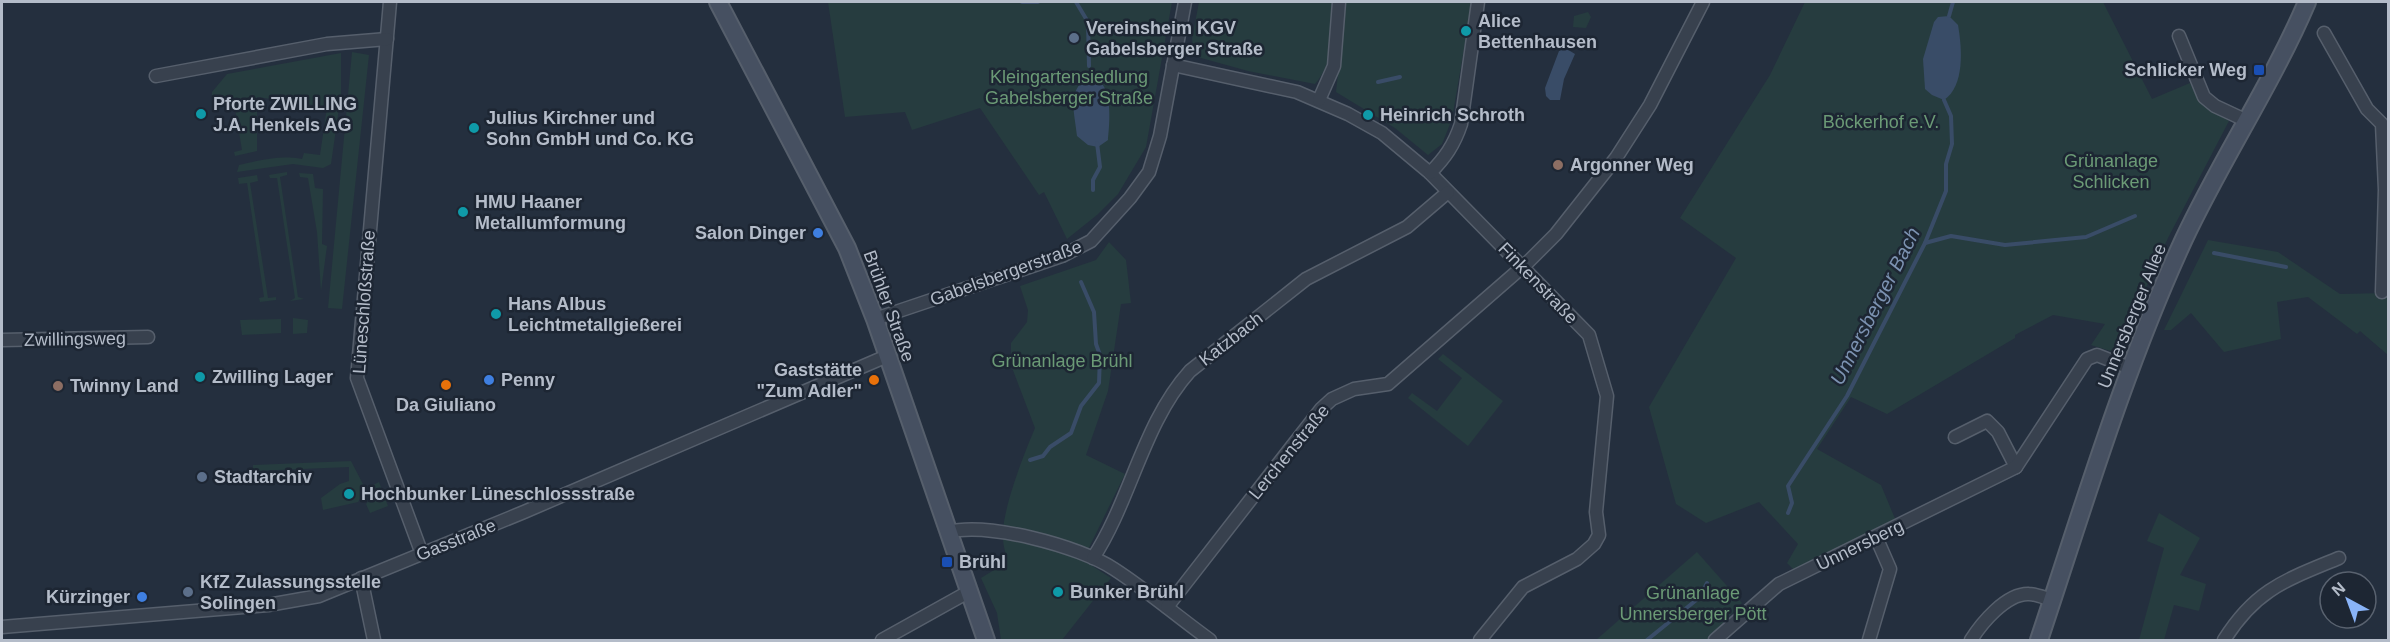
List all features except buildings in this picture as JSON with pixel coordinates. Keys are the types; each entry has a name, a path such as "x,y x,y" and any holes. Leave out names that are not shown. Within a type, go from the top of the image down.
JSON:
{"main road":[{"name":"Brühler Straße","path":"718,2 847,248 875,319 986,640"},
{"name":"Unnersberger Allee","path":"2038,640 2105,434 2184,239 2245,120 2299,22 2307,2"}],"street":[{"name":"Lüneschloßstraße","path":"390,2 357,378 422,554"},
{"name":"Gabelsbergerstraße","path":"875,319 1062,256 1091,241 1130,198 1149,172 1160,136 1185,2"},
{"path":"1318,100 1334,66 1339,2"},
{"path":"1430,173 1446,157 1461,124 1478,2"},
{"path":"1522,267 1572,217 1616,158 1650,105 1703,2"},
{"path":"2324,33 2367,109 2385,122 2382,292"},
{"path":"2179,36 2204,97 2215,106 2245,120"},
{"path":"156,76 327,44 387,39"},
{"name":"Finkenstraße","path":"1173,65 1278,87 1318,100 1382,133 1430,173 1589,335 1607,396 1596,512 1599,532 1594,544 1577,559 1523,587 1480,640"},
{"name":"Katzbach","path":"1093,558 1158,424 1178,387 1190,371 1306,279 1407,227 1448,192"},
{"name":"Lerchenstraße","path":"1167,608 1321,409 1332,399 1354,389 1388,384 1522,267"},
{"name":"Zwillingsweg","path":"2,340 148,337"},
{"name":"Gasstraße","path":"2,627 293,602 319,596 887,356"},
{"path":"1955,437 1987,421 1998,432 2016,467 2087,359 2097,356 2130,368"},
{"name":"Unnersberg","path":"1715,640 1779,584 2016,467"},
{"path":"948,532 971,528 1003,532 1093,558 1114,569 1210,640"},
{"path":"1869,640 1890,569 1876,537"},
{"path":"2224,640 2240,615 2276,585 2339,558"},
{"path":"361,578 374,640"},
{"path":"882,640 970,591"},
{"path":"1971,640 1990,617 2017,597 2029,594 2052,600"}],"green space":[{"name":"Kleingartensiedlung Gabelsberger Straße","path":"828,2 1172,2 1146,147 1118,194 1097,215 1067,239 1044,192 1039,195 980,108 912,130 905,112 845,117"},
{"path":"1199,2 1334,2 1331,45 1326,66 1315,84 1248,71 1194,56 1192,39"},
{"path":"1346,2 1472,2 1452,119 1442,144 1428,155 1395,128 1336,92"},
{"name":"Böckerhof e.V.","path":"1805,2 2103,2 2152,99 2190,83 2200,102 2229,121 2168,238 2117,353 2091,345 2105,324 2053,315 2015,335 2015,338 1887,414 1851,397 1817,449 1881,485 1896,521 1794,570 1787,563 1798,544 1759,502 1706,523 1676,504 1649,407 1736,258 1680,218 1770,75"},
{"path":"1588,12 1591,17 1586,28 1573,27 1574,16"},
{"path":"352,52 369,55 342,309 328,308"},
{"path":"341,53 341,94 331,164 323,168 293,164 237,172 239,165 255,161 278,158 302,159 304,153 320,155 327,107 257,97 257,151 235,156 234,152 242,150 234,102 220,103 212,96 212,92 227,74"},
{"path":"287,172 287,175 280,177 298,297 304,299 290,301 295,298 277,178 270,178 269,175"},
{"path":"299,173 313,174 315,188 323,189 322,244 327,246 321,291 317,232 308,178 300,177"},
{"path":"257,175 258,181 250,183 268,298 276,297 276,300 260,302 259,298 264,297 247,183 239,184 238,178"},
{"path":"2208,240 2278,252 2340,294 2388,293 2388,355 2360,331 2357,334 2308,297 2277,302 2281,339 2224,352 2191,313 2171,330 2164,330"},
{"name":"Grünanlage Brühl","path":"1109,242 1126,260 1131,303 1121,304 1108,391 1086,455 1125,474 1083,560 1111,578 1062,640 1001,640 997,613 981,578 1007,562 1003,544 1003,527 1014,483 1035,428 1011,365 1011,343 1027,322 1028,310 1020,286 1096,260"},
{"path":"293,318 308,320 307,333 293,334"},
{"path":"281,319 281,333 242,335 240,320"},
{"path":"1443,354 1503,401 1468,446 1408,398 1412,393 1437,411 1462,378 1438,359"},
{"path":"351,461 366,490 358,502 323,510 321,498 340,484 349,481 349,467 253,471 253,465"},
{"path":"379,482 388,506 370,513 366,504 375,493 373,485"},
{"path":"2159,513 2200,538 2180,575 2206,584 2199,611 2174,605 2164,640 2139,640 2164,548 2147,541"},
{"name":"Grünanlage Unnersberger Pött","path":"1697,552 1742,603 1707,640 1596,640"}],"water":[{"path":"1949,16 1958,25 1961,55 1956,86 1944,100 1925,89 1923,59 1934,22 1938,17"},
{"path":"1565,48 1575,54 1564,79 1560,100 1550,100 1546,96 1545,88 1559,51"},
{"path":"1088,77 1102,84 1109,101 1108,140 1098,147 1088,145 1077,136 1074,96 1081,83"}],"waterway":[{"path":"1022,2 1038,2"},
{"path":"1076,2 1088,22 1089,66"},
{"path":"1949,16 1953,2"},
{"path":"1378,82 1400,77"},
{"name":"Unnersberger Bach","path":"1788,513 1792,503 1788,486 1847,396 1925,243 1946,191 1946,164 1952,144 1951,116 1944,100"},
{"path":"1093,190 1093,180 1100,167 1097,143"},
{"path":"1925,243 1951,236 2005,245 2086,237 2135,216"},
{"path":"2214,253 2286,267"},
{"path":"1030,460 1043,456 1050,447 1071,433 1081,406 1099,383 1100,355 1096,344 1094,312 1081,282"},
{"name":"Unnersberger Bach","path":"1647,640 1700,597 1707,583"}],"place":[{"name":"Alice Bettenhausen","path":"1466,31"},
{"name":"Vereinsheim KGV Gabelsberger Straße","path":"1074,38"},
{"name":"Schlicker Weg","path":"2259,70"},
{"name":"Pforte ZWILLING J.A. Henkels AG","path":"201,114"},
{"name":"Heinrich Schroth","path":"1368,115"},
{"name":"Julius Kirchner und Sohn GmbH und Co. KG","path":"474,128"},
{"name":"Argonner Weg","path":"1558,165"},
{"name":"HMU Haaner Metallumformung","path":"463,212"},
{"name":"Salon Dinger","path":"818,233"},
{"name":"Hans Albus Leichtmetallgießerei","path":"496,314"},
{"name":"Zwilling Lager","path":"200,377"},
{"name":"Penny","path":"489,380"},
{"name":"Gaststätte \"Zum Adler\"","path":"874,380"},
{"name":"Da Giuliano","path":"446,385"},
{"name":"Twinny Land","path":"58,386"},
{"name":"Stadtarchiv","path":"202,477"},
{"name":"Hochbunker Lüneschlossstraße","path":"349,494"},
{"name":"Brühl","path":"947,562"},
{"name":"KfZ Zulassungsstelle Solingen","path":"188,592"},
{"name":"Bunker Brühl","path":"1058,592"},
{"name":"Kürzinger","path":"142,597"}],"park label":[{"name":"Grünanlage Schlicken","path":"2111,171"}]}
